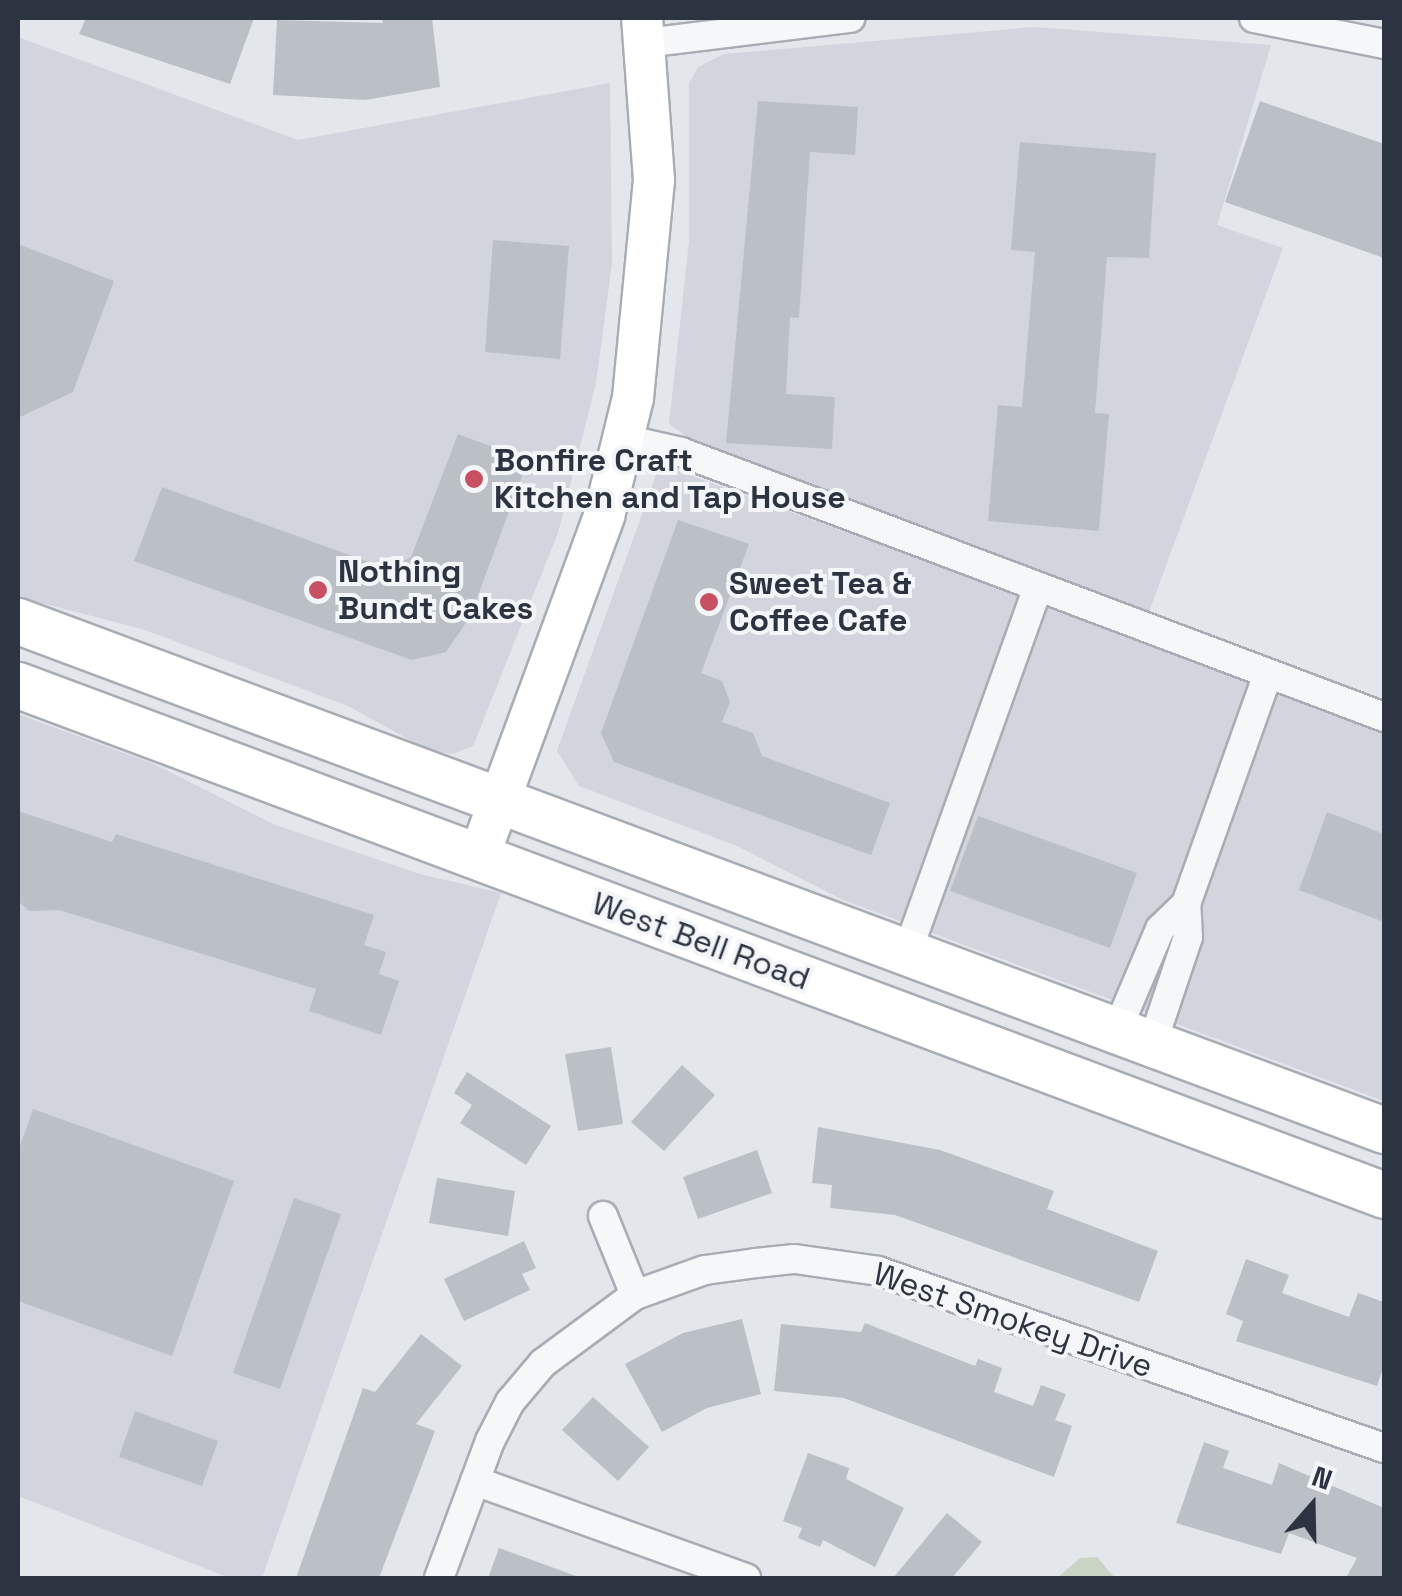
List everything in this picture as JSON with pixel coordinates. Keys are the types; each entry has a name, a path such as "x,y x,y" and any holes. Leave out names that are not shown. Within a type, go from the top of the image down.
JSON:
{"main road":[{"name":"West Bell Road","path":"18,621 1384,1130"},
{"name":"West Bell Road","path":"18,685 1384,1196"}],"street":[{"path":"478,859 604,516 624,439 650,264 653,137 644,30 850,18"},
{"path":"1254,18 1384,44"},
{"path":"624,439 681,452 1037,590 1384,717"},
{"path":"908,950 1037,590"},
{"path":"1135,1037 1188,937 1186,904 1268,674"},
{"path":"604,1216 635,1294"},
{"name":"West Smokey Drive","path":"439,1578 475,1481 521,1389 578,1333 635,1294 705,1270 795,1259 837,1262 878,1271 1384,1448"},
{"path":"475,1481 746,1578"}],"shaded area":[{"path":"1034,27 1271,45 1217,225 1283,248 1149,612 703,448 669,424 689,242 689,83 698,67 724,54"},
{"path":"18,37 298,140 610,83 612,264 596,383 558,533 473,746 453,754 428,750 348,706 142,629 18,597"},
{"path":"670,468 1384,728 1384,1101 843,900 737,846 579,786 557,751 656,475"},
{"path":"18,714 154,764 273,824 420,874 501,893 262,1578 230,1578 18,1496"}],"green space":[{"path":"1097,1557 1115,1578 1057,1578 1080,1558"}],"building":[{"path":"86,18 254,18 230,84 79,34"},
{"path":"382,18 432,18 440,87 365,100 273,95 277,20 383,23"},
{"path":"758,101 858,107 855,155 810,152 799,318 790,317 786,394 835,397 832,449 726,443"},
{"path":"1260,101 1384,144 1384,258 1225,202"},
{"path":"1020,142 1156,153 1149,258 1107,257 1095,413 1109,414 1099,531 988,521 998,405 1022,407 1035,252 1011,250"},
{"path":"493,240 569,246 560,359 485,352"},
{"path":"18,244 114,281 73,392 18,418"},
{"path":"458,434 528,460 470,617 446,652 412,660 134,561 162,487 388,569 411,557"},
{"path":"678,520 749,544 701,673 722,681 730,702 722,722 753,733 762,756 890,803 871,855 614,762 601,733"},
{"path":"18,811 112,842 116,834 374,915 364,945 386,952 379,974 399,981 381,1035 309,1011 316,989 59,910 29,911 18,901"},
{"path":"1327,812 1384,834 1384,922 1299,890"},
{"path":"978,816 1137,873 1110,948 950,891"},
{"path":"611,1047 623,1124 578,1131 565,1054"},
{"path":"682,1065 715,1095 664,1151 631,1122"},
{"path":"467,1072 551,1126 526,1165 460,1123 472,1105 454,1093"},
{"path":"33,1109 234,1181 172,1356 18,1301 18,1152"},
{"path":"818,1127 940,1150 1054,1191 1047,1209 1158,1251 1139,1302 895,1215 830,1208 832,1185 812,1183"},
{"path":"757,1150 772,1193 698,1219 683,1177"},
{"path":"437,1178 515,1191 508,1236 429,1223"},
{"path":"294,1198 341,1214 280,1389 233,1373"},
{"path":"524,1241 536,1268 522,1274 530,1290 464,1321 444,1279"},
{"path":"1246,1259 1289,1275 1282,1293 1349,1317 1358,1293 1384,1302 1384,1365 1377,1386 1236,1341 1243,1321 1226,1314"},
{"path":"742,1319 761,1394 707,1408 662,1432 625,1364 683,1333"},
{"path":"865,1323 975,1366 978,1359 1002,1368 994,1392 1033,1406 1041,1385 1066,1394 1055,1420 1072,1426 1054,1477 844,1398 774,1391 781,1324 861,1332"},
{"path":"421,1334 462,1366 416,1424 435,1431 379,1578 296,1578 363,1388 375,1392"},
{"path":"593,1397 649,1447 618,1481 562,1430"},
{"path":"135,1411 218,1441 202,1486 119,1457"},
{"path":"1204,1442 1229,1451 1223,1468 1272,1485 1279,1463 1384,1508 1384,1578 1346,1578 1357,1558 1289,1533 1281,1554 1176,1523"},
{"path":"808,1453 849,1468 846,1479 904,1508 875,1567 823,1540 820,1547 798,1538 802,1528 783,1521"},
{"path":"947,1513 982,1542 952,1578 893,1578"},
{"path":"499,1548 576,1576 576,1578 488,1578"}],"place":[{"name":"Bonfire Craft Kitchen and Tap House","path":"474,479"},
{"name":"Nothing Bundt Cakes","path":"318,590"},
{"name":"Sweet Tea & Coffee Cafe","path":"709,602"}]}
